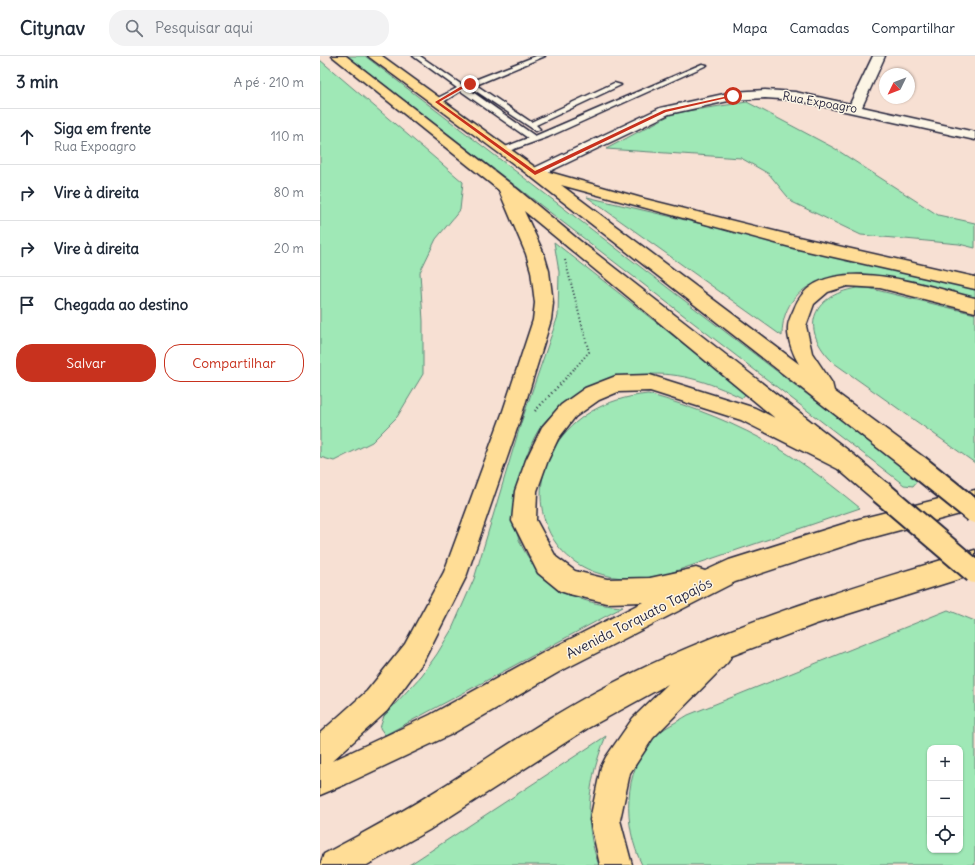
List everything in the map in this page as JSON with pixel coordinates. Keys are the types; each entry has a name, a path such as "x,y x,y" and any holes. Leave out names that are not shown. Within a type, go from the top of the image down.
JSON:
{"main road":[{"path":"338,56 506,188 574,246 846,462 975,572"},
{"path":"374,56 535,173 918,466 975,512"},
{"path":"535,173 641,203 794,242 975,283"},
{"path":"320,752 377,701 414,653 454,577 512,414 542,320 544,303 542,279 535,254 506,188"},
{"path":"834,402 803,354 797,326 806,301 822,288 846,280 880,282 975,305"},
{"path":"729,572 650,590 607,591 570,582 547,565 524,521 526,492 537,460 550,432 568,411 592,394 616,384 650,383 748,414 846,462"},
{"name":"Avenida Torquato Tapajós","path":"320,780 336,774 440,725 550,663 729,572 859,530 975,500"},
{"path":"335,865 366,850 447,802 568,723 661,673 728,644 840,603 975,562"},
{"path":"616,865 605,820 616,767 643,728 728,644"}],"street":[{"path":"856,108 879,56"},
{"name":"Rua Expoagro","path":"535,173 644,120 685,106 733,96 764,94 795,96 856,108 975,136"}],"lane":[{"path":"416,56 535,139"},
{"path":"437,102 470,84 542,56"},
{"path":"503,151 520,143 545,135 704,65"},
{"path":"470,84 545,135"},
{"path":"530,125 617,85"}],"path":[{"path":"533,413 589,352 564,256 574,246"}],"green space":[{"path":"347,56 365,56 915,477 917,481 913,486 904,485"},
{"path":"320,60 463,182 460,210 436,239 420,272 423,321 423,374 397,417 372,442 334,461 320,457"},
{"path":"747,102 834,148 938,215 975,223 975,248 959,244 861,235 792,202 769,174 741,158 606,149 674,113"},
{"path":"587,197 975,288 975,299 882,276 847,275 831,278 815,283 802,291 791,302 784,317 782,336"},
{"path":"554,242 746,393 742,398 730,392 691,378 664,374 651,374 632,377 621,381 570,402 553,413 539,430 525,460 517,494 515,516 519,540 532,562 540,572 559,588 586,601 623,607 385,735 380,728 384,716 422,675 437,654 452,629 474,579 521,423 558,316 559,272"},
{"path":"857,288 868,288 975,314 975,463 834,363 823,351 816,339 814,327 815,316 820,307 828,299 841,292"},
{"path":"648,394 715,417 763,439 810,469 860,508 664,575 613,577 575,562 551,535 541,502 546,466 565,433 599,407"},
{"path":"948,610 975,621 975,865 642,865 631,833 629,799 631,782 636,766 644,751 654,737 688,715"},
{"path":"606,736 595,767 589,816 594,849 599,865 409,865"}],"route":[{"path":"470,84 437,102 535,173 665,111 733,96"}]}
